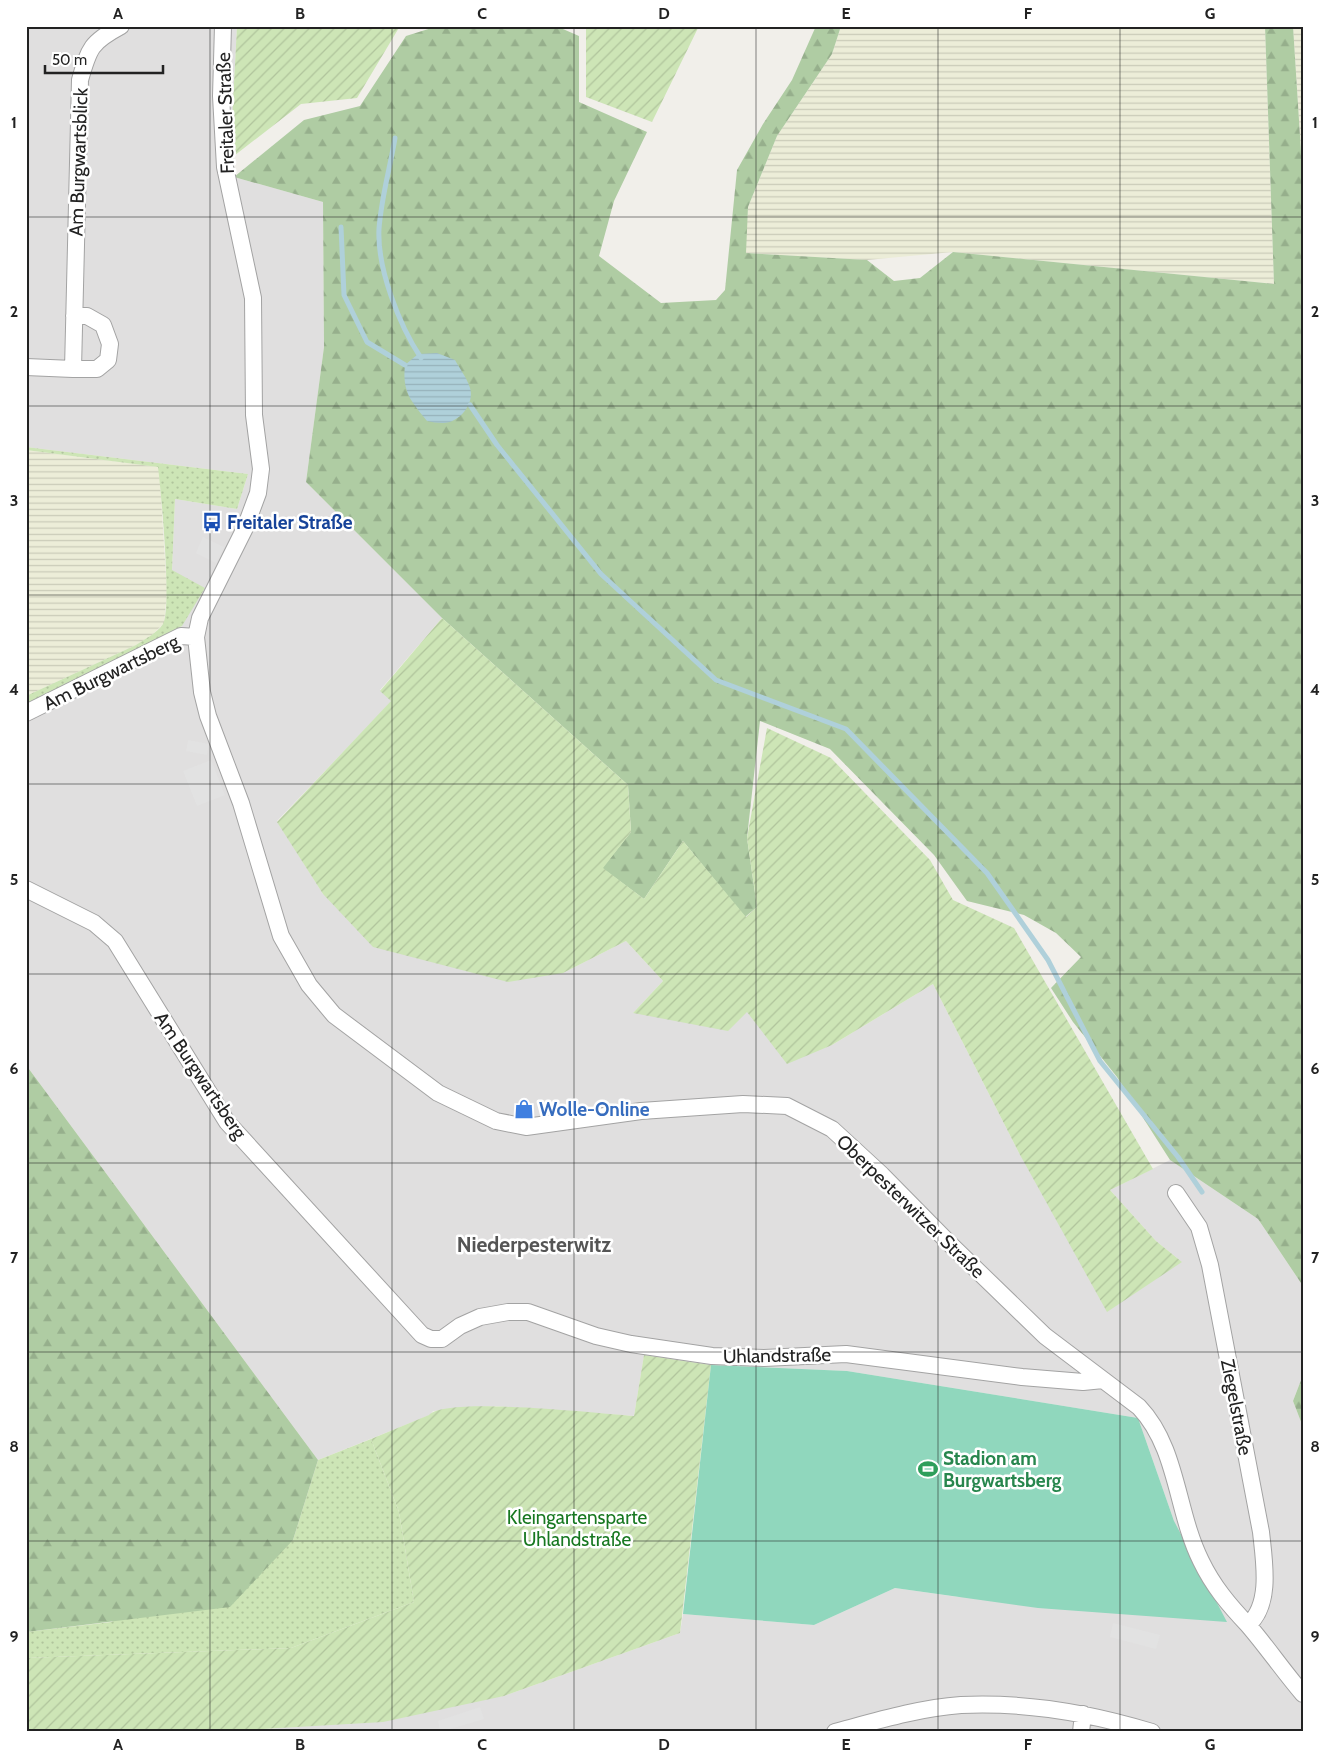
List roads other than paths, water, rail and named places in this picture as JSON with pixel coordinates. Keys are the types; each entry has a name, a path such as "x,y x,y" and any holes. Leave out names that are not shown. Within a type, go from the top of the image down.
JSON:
{"street":[{"name":"Am Burgwartsblick","path":"73,369 80,80 88,54 99,38 122,26"},
{"name":"Freitaler Straße","path":"223,26 221,96 225,167 252,298 254,415 261,469 258,494 245,528 200,618 196,638 202,692 208,716 231,778"},
{"path":"26,367 97,369 108,360 110,344 103,325 87,316 74,316"},
{"name":"Am Burgwartsberg","path":"26,713 181,636 196,638"},
{"name":"Oberpesterwitzer Straße","path":"231,778 281,936 309,985 334,1015 438,1093 496,1121 526,1127 641,1111 743,1104 787,1106 832,1129 882,1174 951,1246 1045,1336 1138,1407 1157,1428 1167,1454 1181,1510 1201,1561 1223,1598 1248,1625 1303,1694"},
{"name":"Am Burgwartsberg","path":"26,889 94,923 115,941 227,1122 346,1250 391,1304 422,1335 431,1340"},
{"name":"Ziegelstraße","path":"1176,1193 1199,1227 1210,1265 1261,1532 1264,1564 1263,1595 1256,1619 1248,1625"},
{"name":"Uhlandstraße","path":"431,1340 442,1339 460,1326 485,1316 528,1312 596,1336 630,1344 712,1356 764,1358 846,1354 1022,1377 1082,1382 1103,1380"},
{"path":"835,1732 890,1718 959,1706 1030,1707 1083,1714 1152,1732"},
{"path":"1081,1732 1083,1714"}],"water":[{"path":"437,353 455,360 467,381 471,394 468,406 464,412 455,420 443,423 427,421 409,396 404,374 405,365 418,354"}],"waterway":[{"path":"395,138 382,206 379,244 391,296 405,329 421,358"},
{"path":"341,227 344,295 367,342 405,365"},
{"path":"470,405 497,445 601,574 716,680 846,729 987,873 1048,960 1100,1061 1178,1157 1202,1192"}],"place":[{"name":"Freitaler Straße","path":"212,522"},
{"name":"Wolle-Online","path":"524,1109"},
{"name":"Stadion am Burgwartsberg","path":"928,1469"}],"district":[{"name":"Niederpesterwitz","path":"534,1245"}],"park label":[{"name":"Kleingartensparte Uhlandstraße","path":"577,1528"}]}
